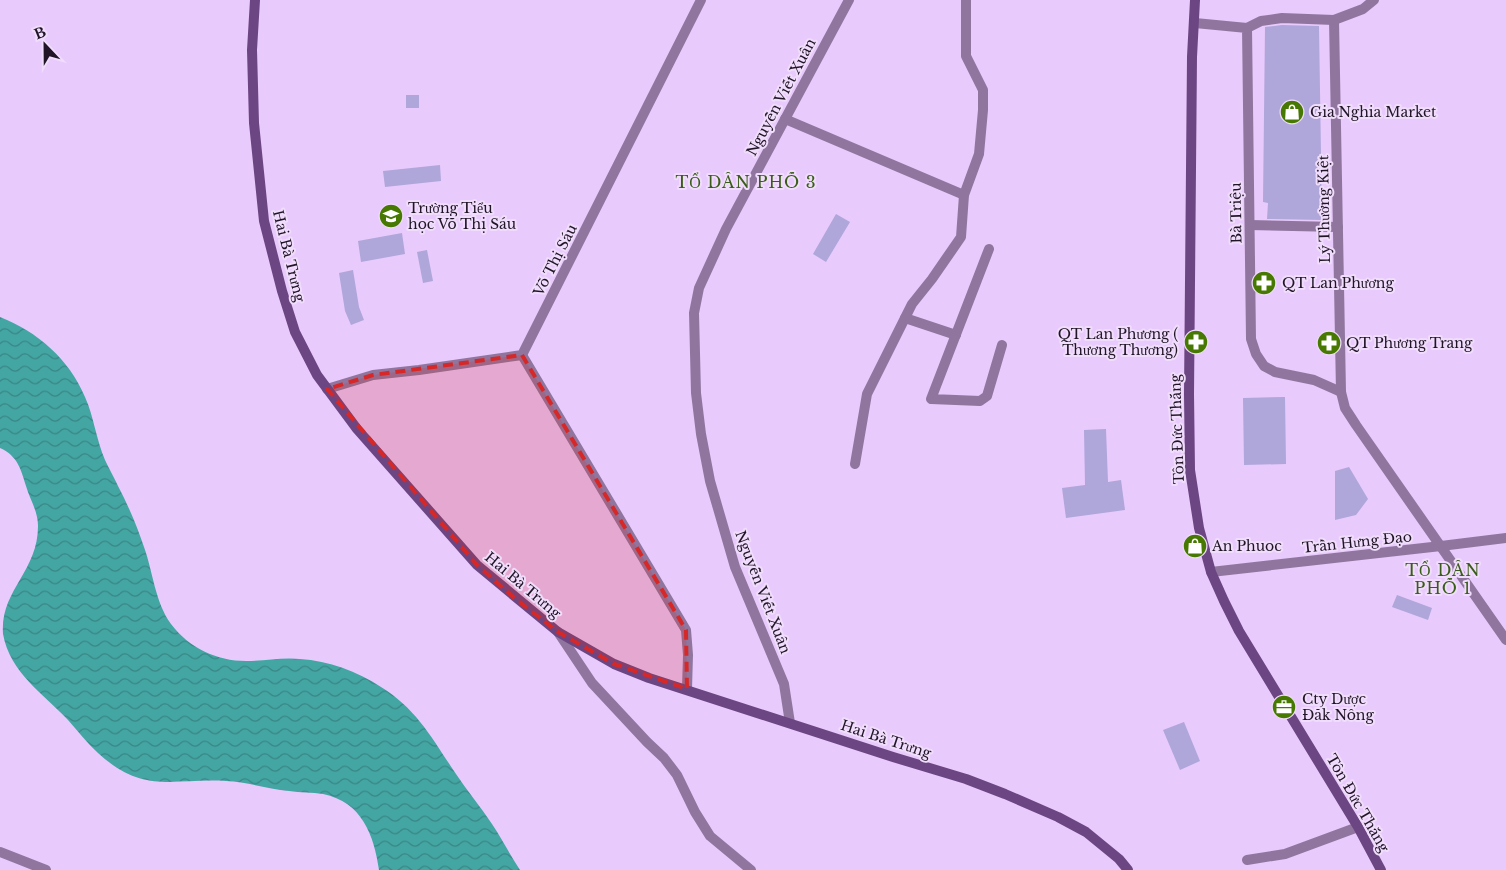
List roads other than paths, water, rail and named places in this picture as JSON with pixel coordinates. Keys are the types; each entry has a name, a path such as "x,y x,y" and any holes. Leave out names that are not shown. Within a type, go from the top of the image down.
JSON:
{"street":[{"name":"Hai Bà Trưng","path":"254,0 252,50 254,123 264,220 295,332 317,375 358,429 477,565 558,632 614,664 649,678 966,779 1006,794 1058,817 1086,832 1119,859 1128,870"},
{"name":"Võ Thị Sáu","path":"522,355 701,0"},
{"name":"Nguyễn Viết Xuân","path":"790,723 784,684 735,567 710,481 701,434 694,344 694,313 699,288 726,229 849,0"},
{"path":"855,464 867,394 912,304 932,280 961,236 964,195 979,154 983,90 966,56 966,0"},
{"name":"Tôn Đức Thắng","path":"1195,0 1192,77 1189,394 1190,470 1199,528 1212,572 1239,631 1358,827 1381,870"},
{"path":"1195,23 1247,28 1261,21 1282,18 1334,20 1363,9 1374,0"},
{"name":"Lý Thường Kiệt","path":"1334,20 1341,392 1345,408 1506,640"},
{"name":"Bà Triệu","path":"1247,28 1251,339 1256,354 1264,366 1275,372 1314,380 1341,392"},
{"path":"785,118 964,195"},
{"path":"1250,225 1338,227"},
{"path":"989,249 931,399 980,401 987,396 1002,345"},
{"path":"905,318 956,335"},
{"path":"327,389 373,375 522,355 686,630 688,656 687,689"},
{"name":"Trần Hưng Đạo","path":"1212,572 1506,538"},
{"path":"558,632 592,683 664,758 676,775 702,825 710,836 751,870"},
{"path":"1247,860 1285,854 1358,827"},
{"path":"0,852 46,870"}],"water":[{"path":"0,317 27,330 51,348 78,383 88,405 105,460 138,531 161,606 178,632 195,646 214,656 246,661 311,660 342,668 362,676 394,696 405,705 432,737 492,824 520,870 379,870 374,844 364,822 348,804 336,798 323,794 281,790 234,782 159,782 144,780 130,775 114,766 98,753 29,681 13,660 3,634 7,605 32,556 36,542 38,521 18,464 11,455 0,448"}],"place":[{"name":"Gia Nghia Market","path":"1292,112"},
{"name":"Trường Tiểu học Võ Thị Sáu","path":"391,216"},
{"name":"QT Lan Phương","path":"1264,283"},
{"name":"QT Lan Phương ( Thương Thương)","path":"1196,342"},
{"name":"QT Phương Trang","path":"1329,343"},
{"name":"An Phuoc","path":"1195,546"},
{"name":"Cty Dược Đăk Nông","path":"1284,707"}],"district":[{"name":"TỔ DÂN PHỐ 3","path":"746,182"},
{"name":"TỔ DÂN PHỐ 1","path":"1443,579"}]}
